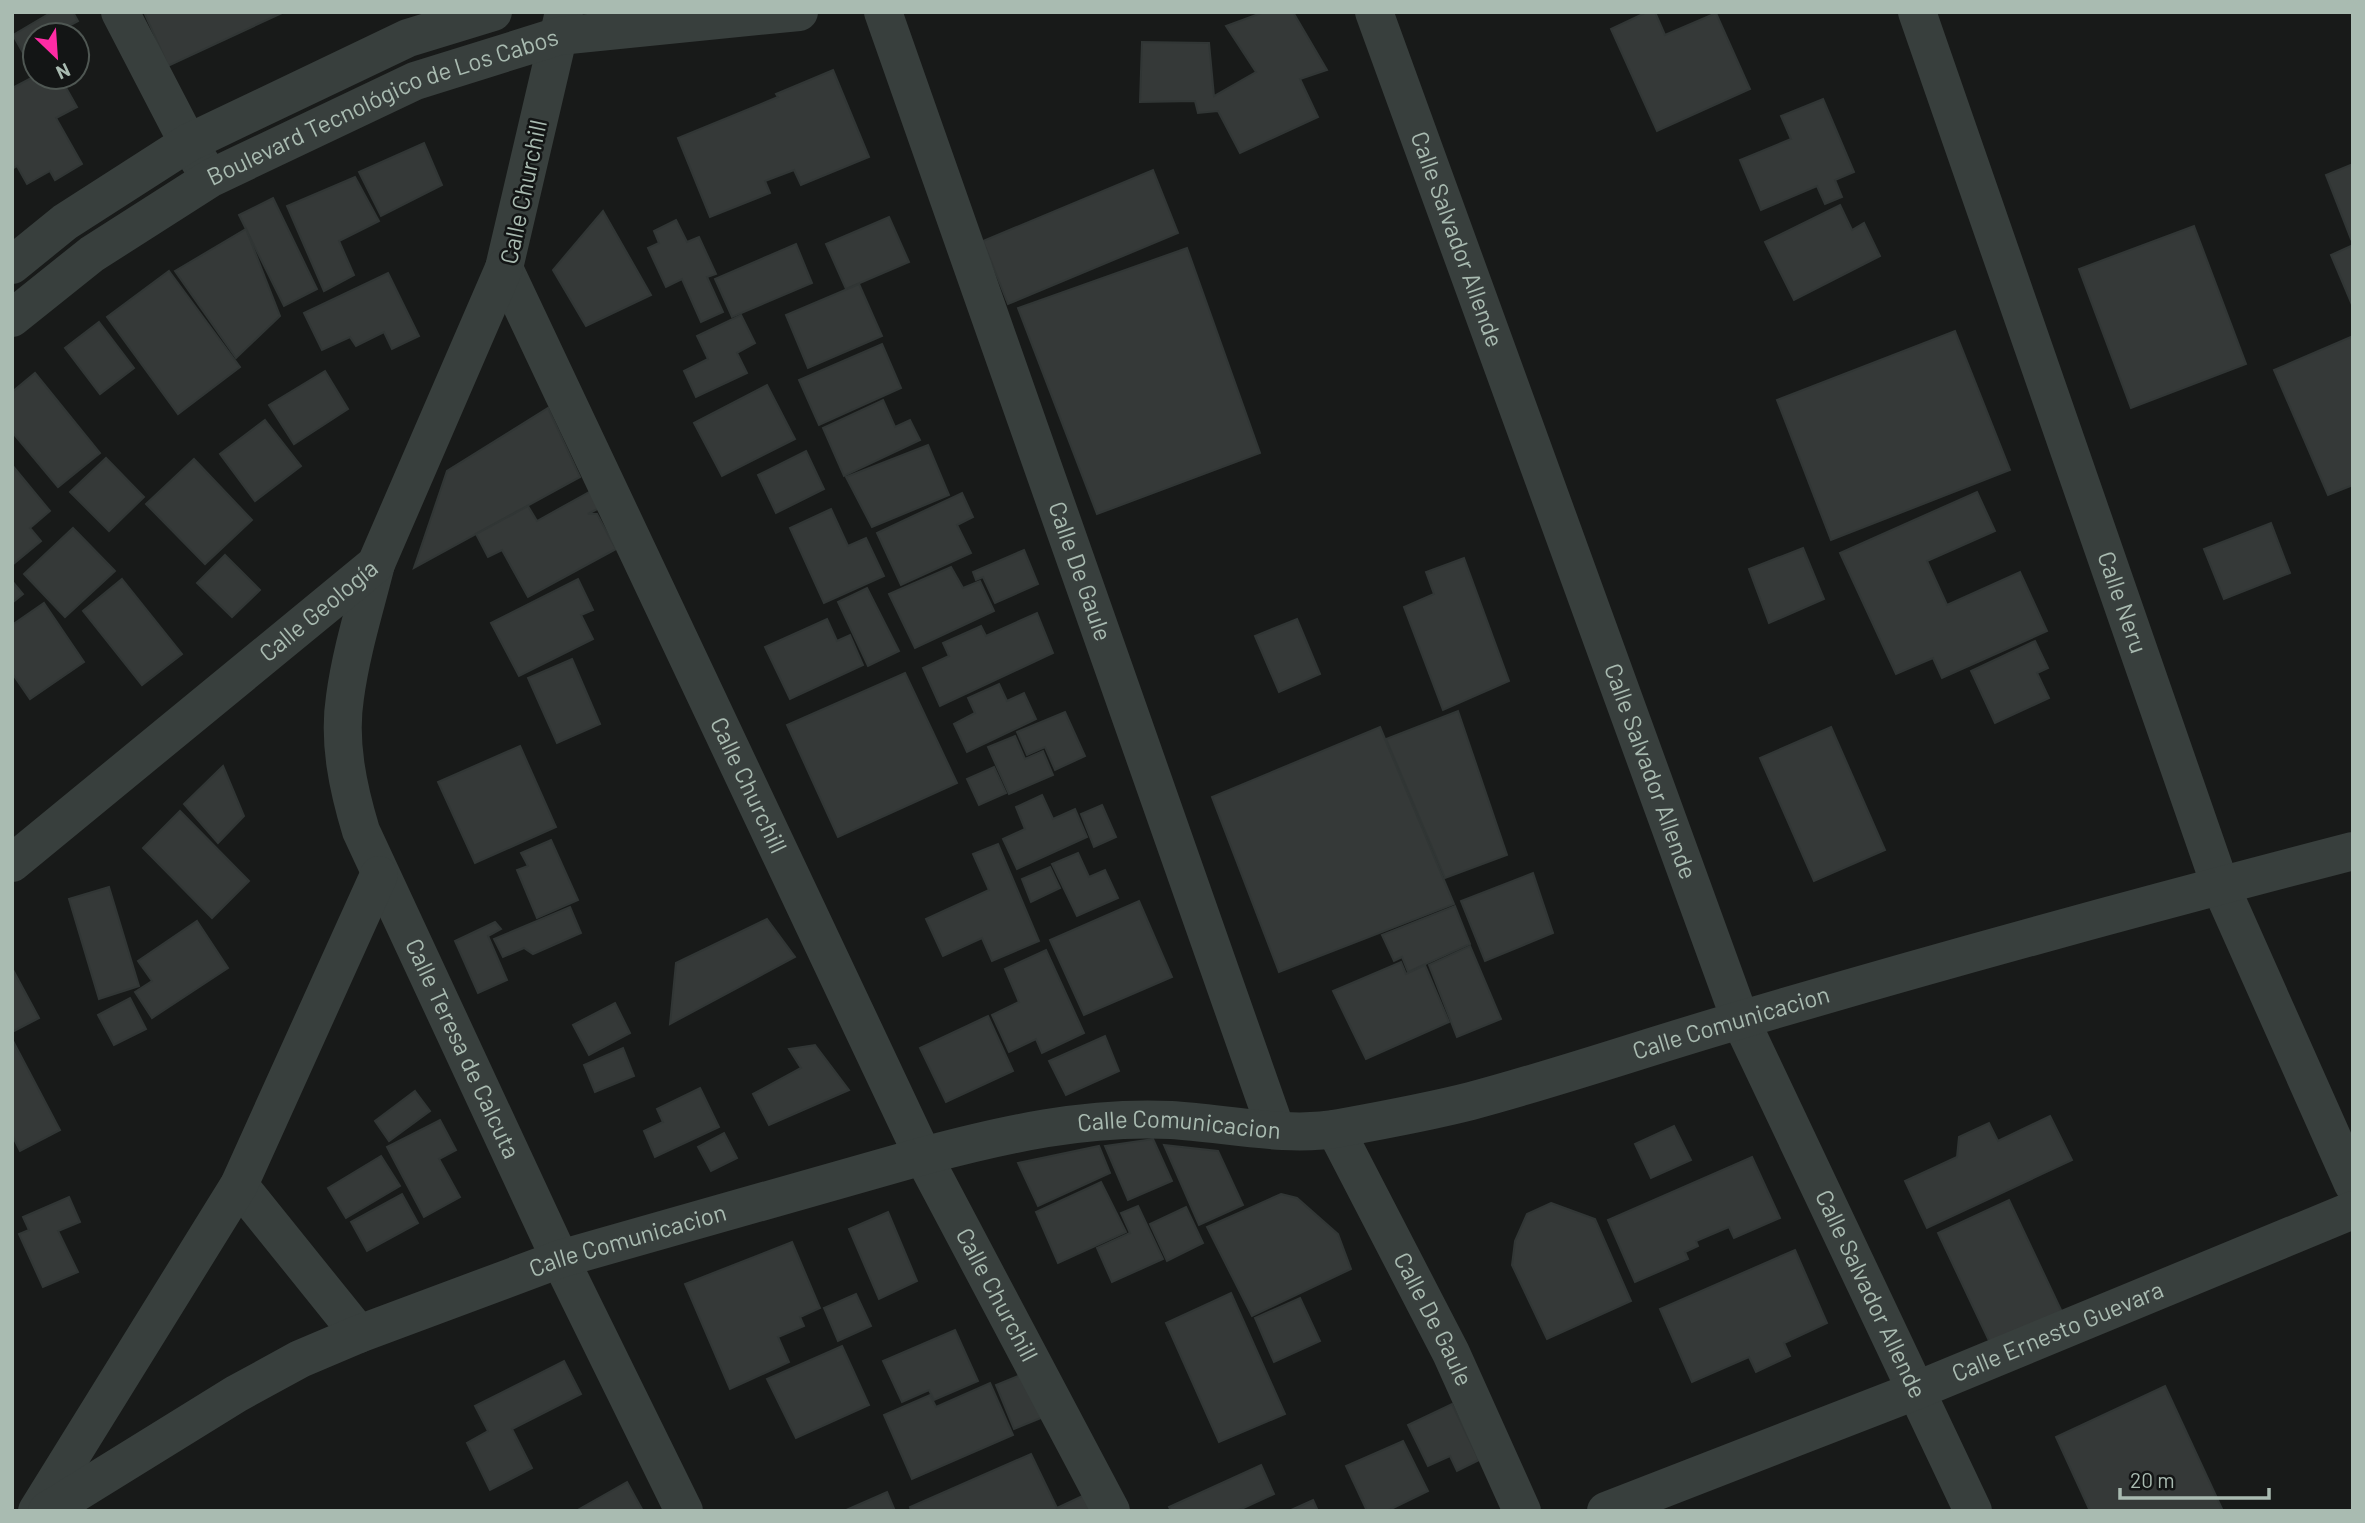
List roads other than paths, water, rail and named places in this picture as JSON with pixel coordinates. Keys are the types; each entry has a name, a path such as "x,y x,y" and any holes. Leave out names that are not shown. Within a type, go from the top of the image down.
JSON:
{"street":[{"path":"120,12 188,143 211,178"},
{"name":"Boulevard Tecnológico de Los Cabos","path":"12,318 92,254 211,178 415,81 475,63 562,24 799,12"},
{"name":"Calle De Gaule","path":"883,12 1276,1130"},
{"name":"Calle Salvador Allende","path":"1374,12 1740,1019 1973,1511"},
{"name":"Calle Neru","path":"1917,12 2220,885 2353,1184"},
{"path":"468,16 475,63"},
{"name":"Boulevard Tecnológico de Los Cabos","path":"12,265 65,222 188,143 408,38 468,16"},
{"name":"Calle Churchill","path":"562,24 503,268 923,1156 1111,1511"},
{"name":"Calle Geología","path":"12,863 376,564 503,268"},
{"name":"Calle Teresa de Calcuta","path":"376,564 345,698 343,747 349,793 360,831 560,1259 684,1511"},
{"name":"Calle Comunicacion","path":"47,1511 236,1394 300,1359 359,1334 560,1259 984,1139 1045,1127 1109,1120 1169,1120 1276,1130 1335,1129 1470,1101 1740,1019 2220,885 2353,851"},
{"path":"37,1511 239,1185 379,875"},
{"name":"Calle De Gaule","path":"1335,1129 1451,1353 1522,1511"},
{"path":"239,1185 359,1334"},
{"name":"Calle Ernesto Guevara","path":"1606,1511 1915,1391 2353,1210"}]}
